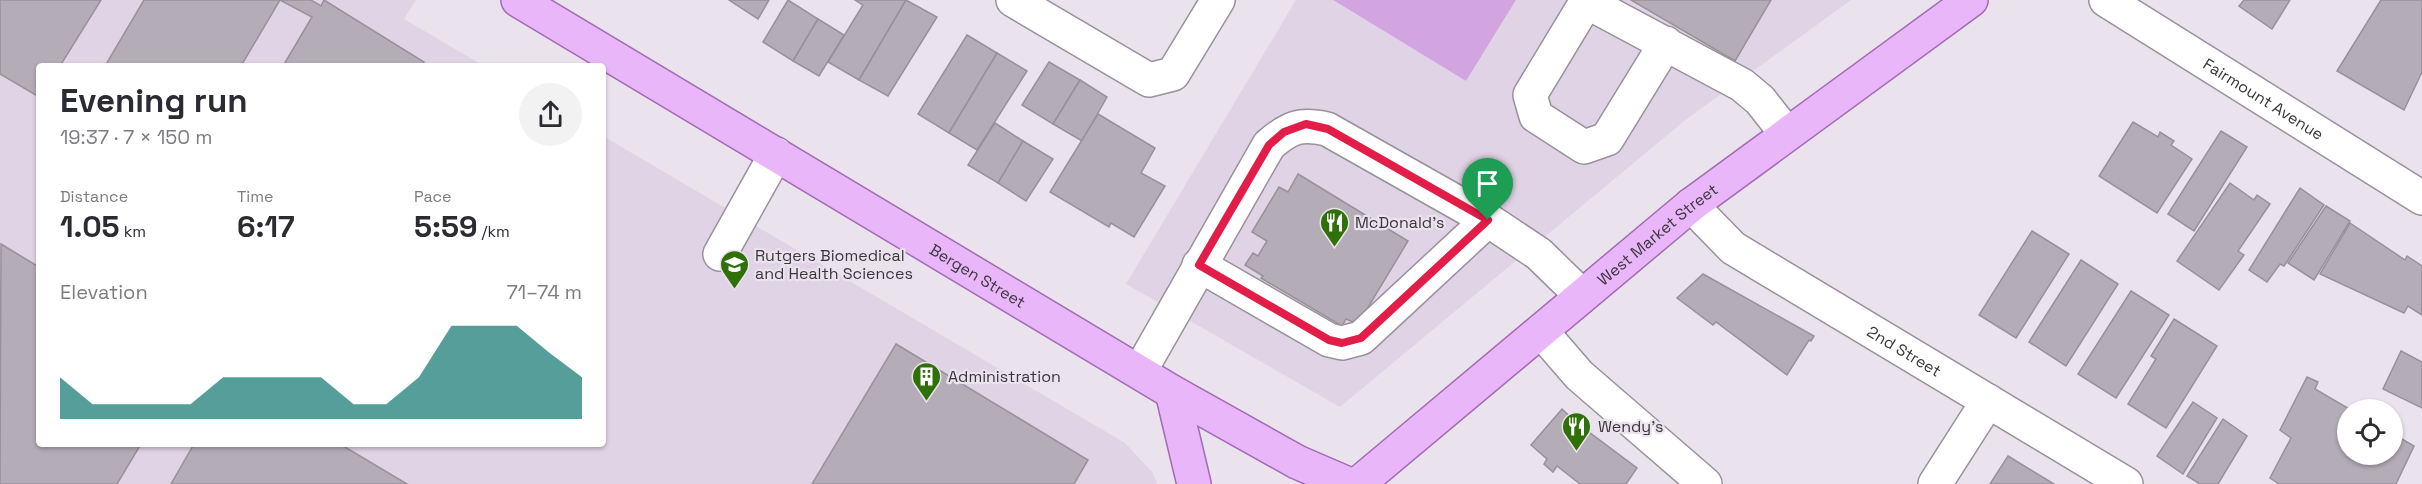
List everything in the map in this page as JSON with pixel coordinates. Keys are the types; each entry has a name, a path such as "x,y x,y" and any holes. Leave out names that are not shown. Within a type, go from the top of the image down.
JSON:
{"main road":[{"name":"Bergen Street","path":"518,0 1172,392 1290,458 1348,484"},
{"name":"West Market Street","path":"1358,484 1691,205 1786,133 1971,0"},
{"path":"1172,392 1194,484"}],"street":[{"path":"1013,0 1149,80 1173,74 1218,0"},
{"name":"Fairmount Avenue","path":"2106,0 2422,198"},
{"path":"1666,43 1742,86 1760,100 1786,133"},
{"path":"1140,372 1269,145 1284,132 1306,124 1328,129 1488,220 1539,254 1581,295"},
{"path":"720,254 776,154"},
{"name":"2nd Street","path":"1691,205 1732,248 2126,484"},
{"path":"1199,265 1329,340 1342,343 1361,338 1488,220"},
{"path":"1541,331 1579,375 1705,484"},
{"path":"1579,375 1600,417 1675,484"},
{"path":"1935,484 1988,401"}],"shaded area":[{"name":"Rutgers Biomedical and Health Sciences","path":"0,0 416,0 404,19 479,63 36,63 36,447 606,447 606,138 1125,443 1153,473 1157,484 0,484"},
{"path":"1296,0 1333,0 1466,81 1516,0 1851,0 1684,121 1340,407 1126,284"},
{"path":"1333,0 1516,0 1466,81"}],"building":[{"path":"0,0 101,0 62,63 36,63 36,95 0,74"},
{"path":"144,0 280,0 243,63 107,63"},
{"path":"280,0 311,0 321,6 324,0 424,62 285,63 312,17"},
{"path":"729,0 769,0 758,19"},
{"path":"788,0 818,19 793,61 763,42"},
{"path":"855,0 906,0 859,80 828,62 863,5"},
{"path":"906,0 937,17 888,96 859,80"},
{"path":"1631,0 1771,0 1735,61"},
{"path":"2244,0 2290,0 2272,29 2239,6"},
{"path":"2381,0 2422,0 2422,72 2404,110 2337,71"},
{"path":"818,19 844,35 819,76 793,61"},
{"path":"967,35 997,53 949,133 918,114"},
{"path":"997,53 1027,71 977,150 949,133"},
{"path":"1049,62 1080,80 1053,124 1022,105"},
{"path":"1080,80 1107,97 1082,141 1053,124"},
{"path":"1098,114 1155,148 1141,173 1165,186 1134,237 1111,223 1109,227 1050,192"},
{"path":"2133,122 2158,137 2160,132 2174,141 2171,145 2192,159 2157,213 2099,176"},
{"path":"995,123 1023,141 998,183 968,165"},
{"path":"2221,131 2247,147 2194,231 2168,214"},
{"path":"1023,141 1053,159 1026,201 998,183"},
{"name":"McDonald's","path":"1298,174 1408,241 1358,324 1346,319 1342,326 1261,278 1263,276 1245,265 1253,253 1258,256 1267,241 1252,232 1279,187 1288,192"},
{"path":"2230,183 2254,200 2257,195 2270,204 2238,251 2244,255 2219,290 2177,261"},
{"path":"2300,188 2324,205 2284,266 2280,264 2267,282 2249,270"},
{"path":"2326,206 2350,221 2314,280 2288,263"},
{"path":"2350,223 2405,260 2407,256 2422,266 2422,315 2408,306 2404,313 2320,274"},
{"path":"2032,231 2069,254 2016,338 1979,315"},
{"path":"1,244 36,265 36,447 139,447 117,484 0,484"},
{"path":"2081,260 2118,284 2066,366 2029,342"},
{"path":"1703,274 1814,336 1811,341 1809,340 1787,375 1716,322 1713,325 1677,298"},
{"path":"2131,291 2169,315 2116,398 2078,374"},
{"path":"2174,319 2217,346 2166,428 2128,404 2156,359 2151,356"},
{"name":"Administration","path":"896,344 1088,460 1074,484 812,484"},
{"path":"2401,351 2422,362 2422,408 2383,389"},
{"path":"2307,377 2318,382 2315,389 2337,402 2337,465 2403,465 2403,440 2414,446 2396,484 2279,484 2270,478 2291,438 2280,430"},
{"path":"2193,402 2217,418 2183,474 2157,456"},
{"name":"Wendy's","path":"1562,409 1577,423 1582,416 1590,423 1585,429 1637,468 1626,484 1580,484 1557,466 1553,472 1544,464 1547,459 1531,445"},
{"path":"2223,419 2247,436 2218,484 2200,484 2187,476"},
{"path":"192,447 345,447 407,484 171,484"},
{"path":"2008,456 2054,484 1990,484"}],"place":[{"name":"McDonald's","path":"1334,248"},
{"name":"Rutgers Biomedical and Health Sciences","path":"734,290"},
{"name":"Administration","path":"927,402"},
{"name":"Wendy's","path":"1577,452"}],"route":[{"path":"1306,124 1328,129 1488,220 1361,338 1342,343 1329,340 1199,265 1269,145 1284,132 1306,124"}]}
